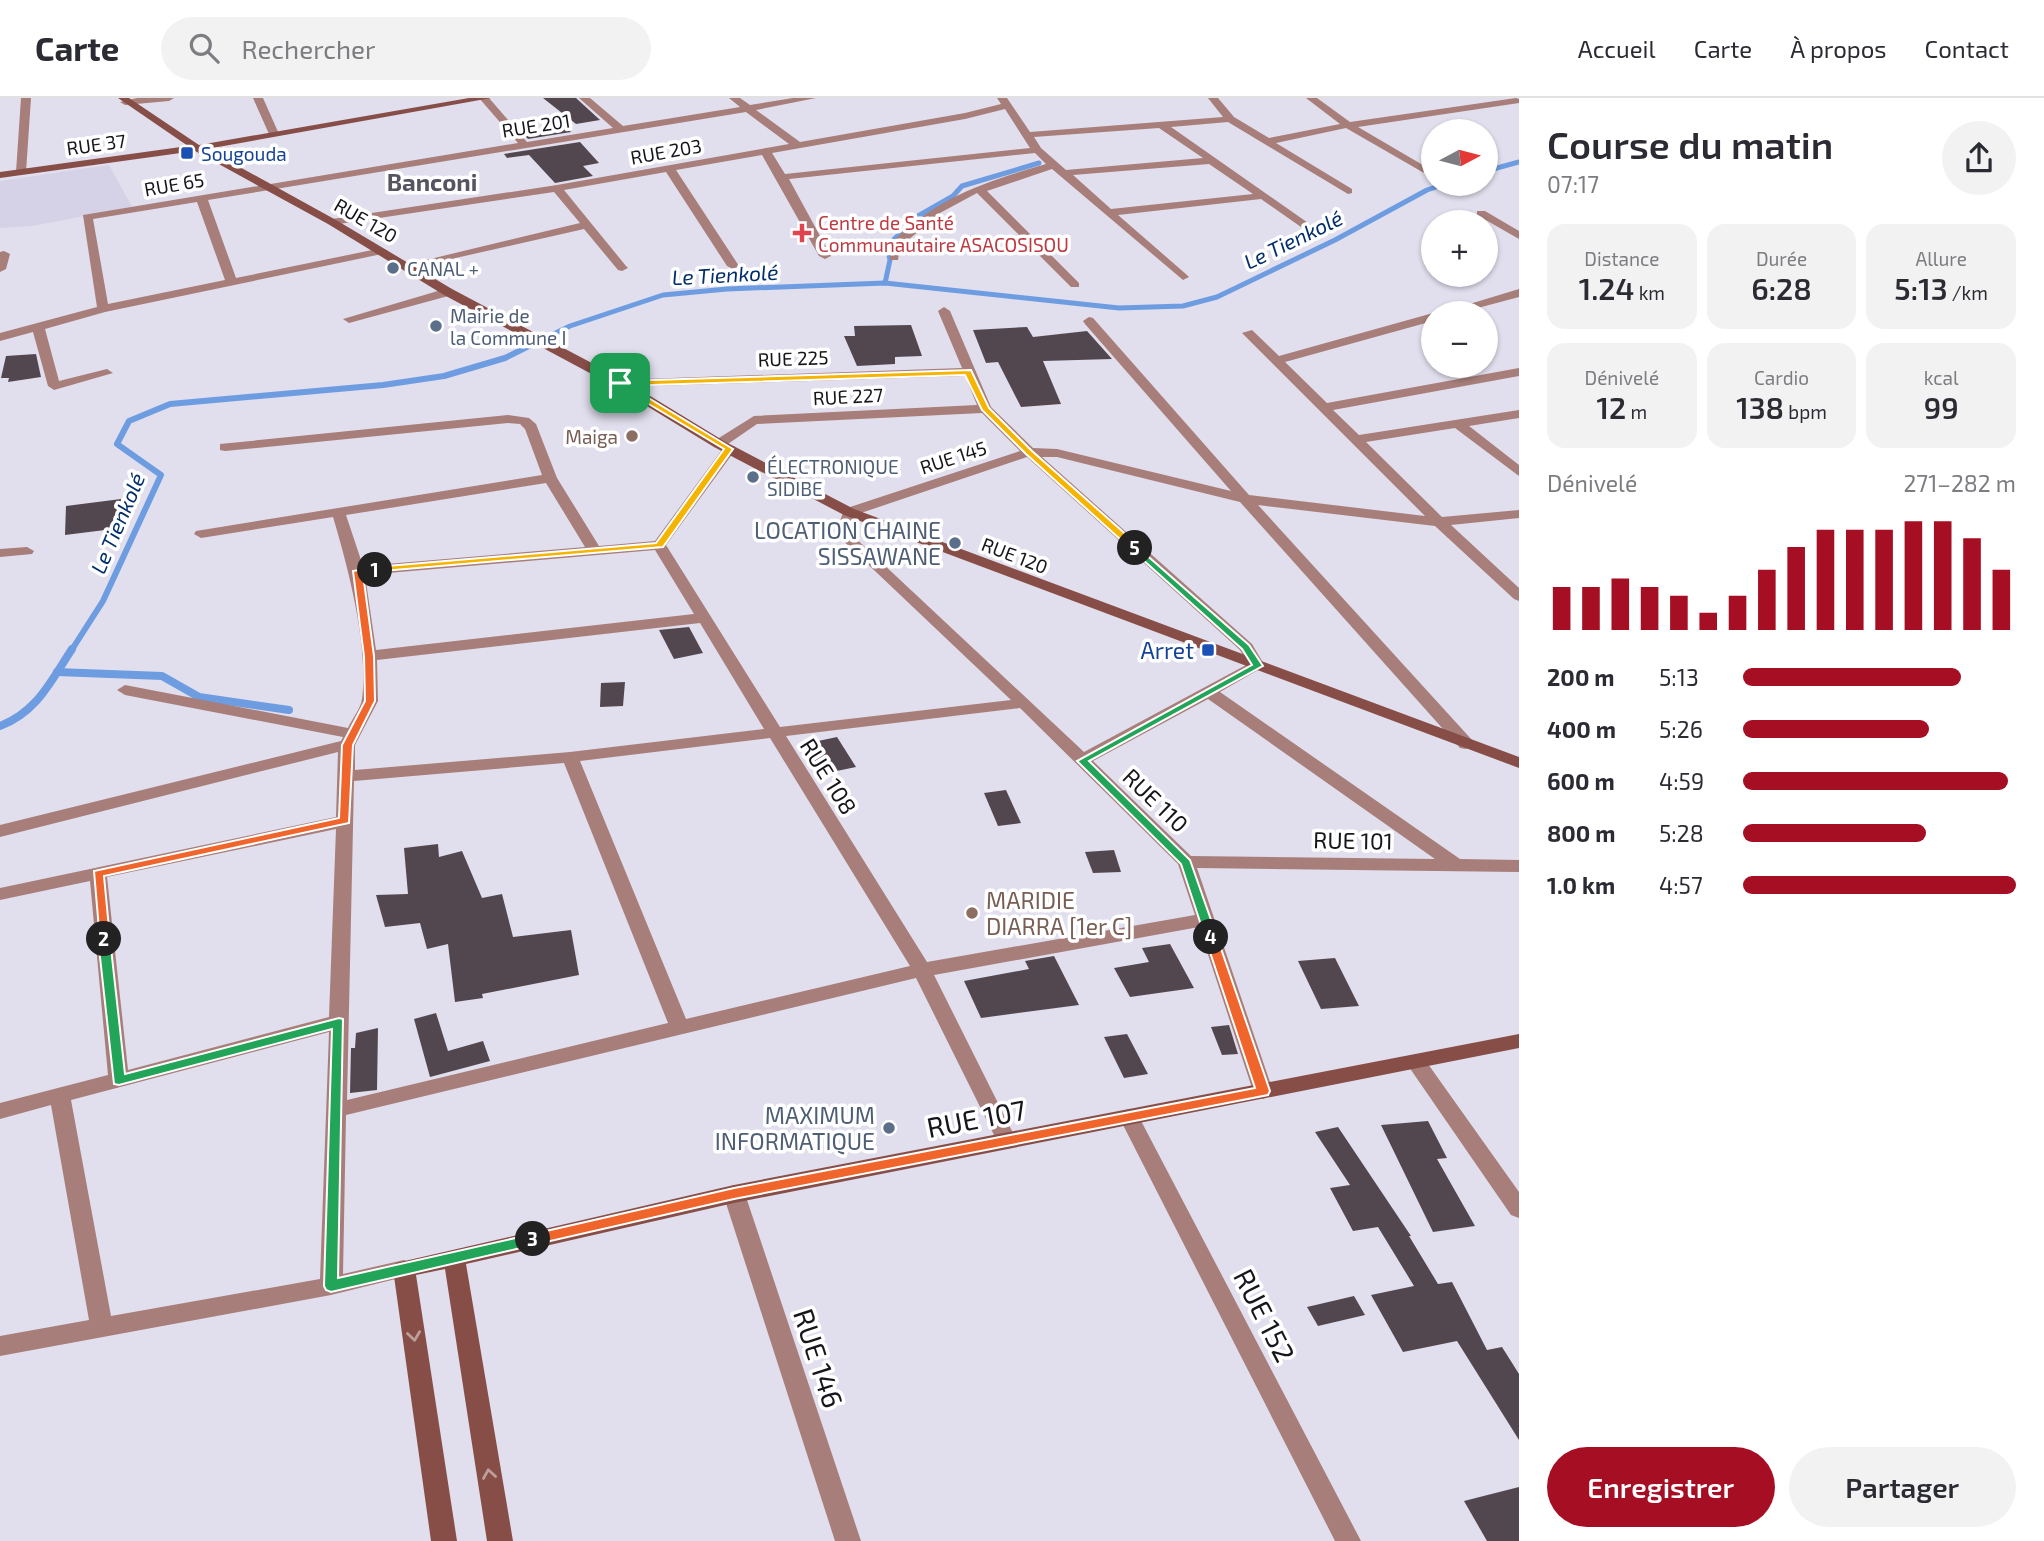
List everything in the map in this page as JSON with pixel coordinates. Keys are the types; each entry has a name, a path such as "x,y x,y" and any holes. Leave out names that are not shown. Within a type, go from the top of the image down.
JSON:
{"main road":[{"name":"RUE 37","path":"0,175 197,148 485,98"},
{"name":"RUE 120","path":"124,100 197,148 408,265 448,292 620,383 724,446 849,512 1519,763"},
{"name":"RUE 107","path":"404,1269 734,1194 1519,1041"},
{"path":"454,1258 500,1541"},
{"path":"404,1269 444,1541"}],"street":[{"path":"21,172 26,98"},
{"path":"124,100 169,98"},
{"path":"258,98 274,134"},
{"path":"485,98 524,144"},
{"path":"584,98 621,129"},
{"path":"734,98 796,144"},
{"name":"RUE 201","path":"266,186 811,98"},
{"path":"1213,98 1230,119 1348,191"},
{"path":"1311,98 1348,125 1421,168"},
{"path":"1006,100 1037,150 1183,276"},
{"name":"RUE 203","path":"332,222 557,188 965,116 1006,100"},
{"path":"1270,141 1348,125 1515,101"},
{"path":"1427,105 1437,111"},
{"path":"1026,135 1230,119"},
{"path":"1162,125 1209,161 1305,225"},
{"path":"782,177 1037,150"},
{"path":"765,151 825,256"},
{"path":"1064,173 1209,161"},
{"path":"894,258 894,246 926,217 961,196 984,186 1053,165"},
{"path":"669,168 733,266"},
{"name":"RUE 65","path":"103,309 87,217 266,186"},
{"path":"984,186 981,191 983,195 1076,285"},
{"path":"557,188 622,268"},
{"path":"1111,212 1260,196"},
{"path":"201,197 232,282"},
{"path":"1498,223 1519,236"},
{"path":"408,265 586,225"},
{"path":"0,337 103,309 382,251"},
{"path":"0,269 4,254"},
{"path":"349,319 448,292"},
{"path":"1490,301 1519,293"},
{"path":"944,311 985,409 1029,453 1246,647 1257,666 1082,761"},
{"path":"1276,361 1421,320"},
{"path":"1090,321 1245,499 1466,744"},
{"path":"38,326 54,386 107,373"},
{"path":"1248,333 1439,523 1519,596"},
{"name":"RUE 225","path":"620,383 968,372"},
{"path":"1323,408 1519,372"},
{"name":"RUE 227","path":"724,446 754,420 985,409"},
{"path":"1356,440 1519,414"},
{"path":"225,447 508,419 524,421 531,427 550,478 594,551"},
{"path":"1458,424 1519,472"},
{"path":"357,571 659,545 724,446"},
{"path":"1029,453 1057,453 1245,499 1439,523 1519,514"},
{"name":"RUE 145","path":"849,512 1029,453"},
{"path":"201,534 550,478"},
{"path":"331,1286 346,776 350,740 370,701 369,656 357,571 338,512"},
{"name":"RUE 110","path":"849,512 843,534 1024,703 1186,862 1263,1091"},
{"name":"RUE 108","path":"659,545 922,970 1007,1141"},
{"path":"0,553 27,551"},
{"path":"369,656 705,618"},
{"path":"125,690 350,740"},
{"path":"1209,692 1457,866"},
{"path":"346,776 570,757 1024,703"},
{"path":"0,831 350,740"},
{"path":"570,757 680,1028"},
{"path":"0,894 345,821"},
{"name":"RUE 101","path":"1186,862 1519,866"},
{"path":"98,873 119,1080"},
{"path":"336,1110 922,970 1205,920"},
{"path":"0,1111 339,1022"},
{"path":"1416,1062 1519,1209"},
{"path":"60,1096 102,1327"},
{"name":"RUE 152","path":"1129,1117 1348,1541"},
{"name":"RUE 146","path":"734,1194 848,1541"},
{"path":"0,1346 331,1286 404,1269"}],"shaded area":[{"path":"109,165 132,207 32,226 0,228 0,181"}],"building":[{"path":"543,98 576,98 600,120 576,124"},
{"path":"566,127 571,132 528,139 523,134"},
{"path":"580,142 599,163 583,166 593,176 555,183 529,155 507,158 504,154"},
{"path":"911,325 922,356 895,357 895,364 857,366 844,336 855,336 854,326"},
{"path":"1027,327 1033,337 1087,331 1112,359 1043,361 1061,404 1021,407 998,362 986,363 973,330"},
{"path":"36,354 41,377 8,382 9,378 1,378 6,356"},
{"path":"121,499 121,528 65,535 66,506"},
{"path":"689,627 703,653 674,659 659,630"},
{"path":"625,682 623,706 600,707 601,683"},
{"path":"837,737 856,767 822,774 804,744"},
{"path":"1006,790 1021,823 998,826 984,793"},
{"path":"438,844 439,857 462,851 482,898 502,894 513,937 571,930 579,975 455,1002 448,944 427,949 420,923 385,927 376,895 408,894 404,848"},
{"path":"1114,850 1121,872 1093,873 1085,852"},
{"path":"1170,944 1194,988 1130,997 1114,968 1149,962 1142,948"},
{"path":"1054,956 1079,1005 981,1018 964,981 1029,969 1025,961"},
{"path":"1335,958 1359,1006 1321,1009 1298,961"},
{"path":"436,1013 448,1051 483,1041 490,1061 430,1077 414,1019"},
{"path":"1229,1025 1238,1054 1222,1055 1211,1027"},
{"path":"378,1028 377,1090 350,1093 351,1048 355,1048 356,1033"},
{"path":"1127,1034 1148,1074 1124,1078 1104,1037"},
{"path":"1428,1121 1447,1158 1437,1159 1475,1226 1433,1232 1381,1125"},
{"path":"1338,1127 1411,1236 1438,1284 1452,1282 1487,1350 1502,1347 1519,1374 1519,1440 1457,1341 1403,1352 1371,1295 1414,1286 1378,1227 1353,1231 1330,1188 1350,1185 1315,1132"},
{"path":"1354,1296 1365,1315 1318,1326 1307,1307"},
{"path":"1519,1487 1519,1541 1487,1541 1464,1501"}],"waterway":[{"name":"Le Tienkolé","path":"1498,168 1519,162"},
{"path":"885,283 890,260 887,246 918,216 953,196 962,186 1039,163"},
{"name":"Le Tienkolé","path":"885,283 1119,308 1183,306 1217,297 1335,240 1421,193"},
{"name":"Le Tienkolé","path":"537,342 570,326 663,295 727,289 885,283"},
{"name":"Le Tienkolé","path":"537,342 541,340"},
{"name":"Le Tienkolé","path":"71,651 103,601 161,475 117,444 129,421 170,404 383,385 444,376 505,358 537,342"},
{"name":"Le Tienkolé","path":"58,672 72,649"},
{"name":"Le Tienkolé","path":"0,726 24,713 34,704 58,672"},
{"path":"58,672 162,676 199,697 289,710"}],"place":[{"name":"Sougouda","path":"187,153"},
{"name":"Centre de Santé Communautaire ASACOSISOU","path":"802,233"},
{"name":"CANAL +","path":"393,268"},
{"name":"Mairie de la Commune I","path":"436,326"},
{"name":"Maiga","path":"632,436"},
{"name":"ÉLECTRONIQUE SIDIBE","path":"753,477"},
{"name":"LOCATION CHAINE SISSAWANE","path":"955,543"},
{"name":"Arret","path":"1208,650"},
{"name":"MARIDIE DIARRA [1er C]","path":"972,913"},
{"name":"MAXIMUM INFORMATIQUE","path":"889,1128"}],"district":[{"name":"Banconi","path":"432,181"}],"route":[{"path":"968,372 985,409 1029,453 1246,647 1257,666 1082,761 1186,862 1263,1091 734,1194 331,1286 339,1022 119,1080 98,873 345,821 347,745 370,701 369,656 357,571 659,545 729,449 620,383 968,372"}]}
